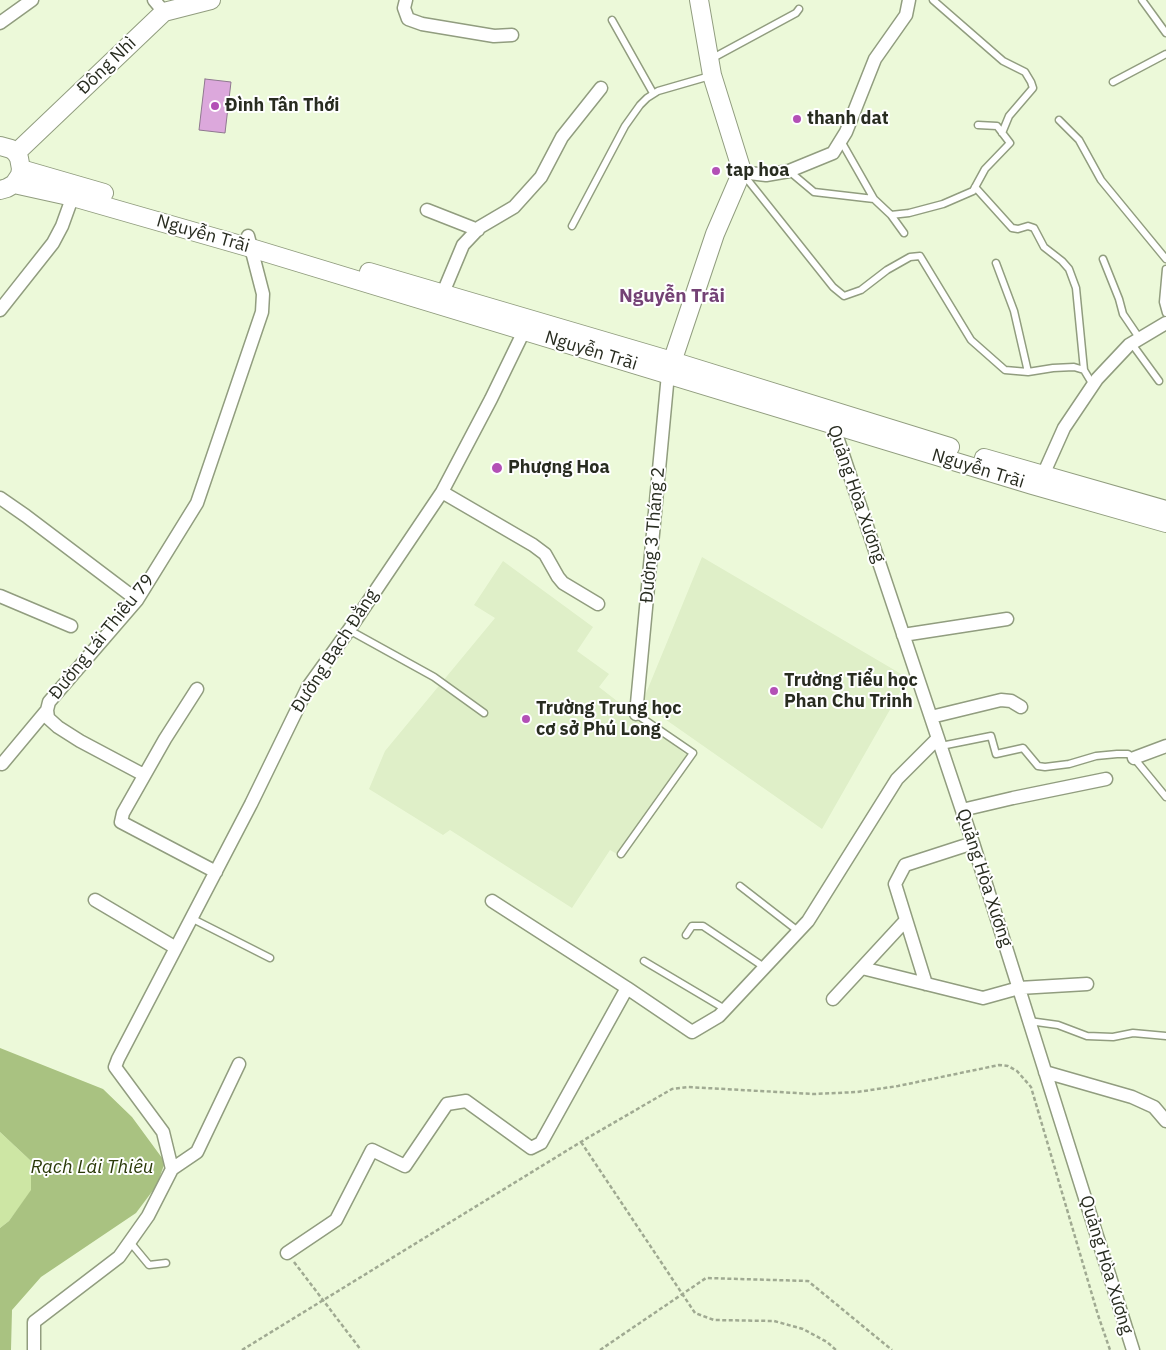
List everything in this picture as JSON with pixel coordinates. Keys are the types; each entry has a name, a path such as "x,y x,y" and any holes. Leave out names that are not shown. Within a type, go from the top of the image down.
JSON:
{"main road":[{"name":"Đông Nhì","path":"10,168 159,6 211,0"},
{"path":"699,0 711,68 740,161 740,174"},
{"name":"Nguyễn Trãi","path":"10,168 74,191 440,299 1122,505 1166,510"},
{"name":"Đường 3 Tháng 2","path":"670,368 715,234 740,174"},
{"name":"Nguyễn Trãi","path":"440,299 524,331 670,368"},
{"name":"Nguyễn Trãi","path":"830,417 1043,475 1166,524"}],"street":[{"path":"0,23 32,0"},
{"path":"406,0 404,8 408,19 422,24 494,36 512,35"},
{"path":"740,174 766,175 789,171 833,153 846,132 875,59 906,15 910,0"},
{"path":"440,299 463,245 478,230 514,207 541,177 562,137 601,88"},
{"path":"0,310 53,243 62,226 74,191"},
{"path":"427,210 478,230"},
{"name":"Đường Lái Thiêu 79","path":"144,775 80,741 48,718 47,710 49,702 137,600 198,503 262,312 264,294 249,242"},
{"path":"1043,475 1064,428 1093,385 1136,341 1166,323"},
{"name":"Đường Bạch Đằng","path":"169,1174 163,1132 115,1067 118,1059 251,804 308,687 349,630 442,492 524,331"},
{"name":"Đường 3 Tháng 2","path":"636,714 670,368"},
{"name":"Quảng Hòa Xương","path":"830,417 974,843 1133,1350"},
{"path":"442,492 533,545 545,554 563,583 598,604"},
{"path":"0,498 137,600"},
{"path":"2,601 71,626"},
{"path":"903,635 1007,620"},
{"path":"196,689 144,775 123,813 121,822 216,872"},
{"path":"931,717 1001,700 1011,701 1021,707"},
{"path":"2,764 47,710"},
{"path":"492,901 628,988 692,1032 719,1016 808,921 897,779 940,742"},
{"path":"1134,758 1166,746"},
{"path":"962,810 1106,780"},
{"path":"926,984 895,884 905,864 974,843"},
{"path":"95,900 176,948"},
{"path":"833,999 906,920"},
{"path":"862,968 983,998 1019,988 1087,984"},
{"path":"287,1253 336,1220 372,1150 405,1166 447,1104 466,1101 531,1148 541,1143 628,988"},
{"path":"34,1350 34,1322 119,1257 153,1208 169,1174 197,1152 238,1064"},
{"path":"1045,1072 1132,1097 1154,1107 1166,1121"}],"lane":[{"path":"932,0 1003,61 1025,72 1031,82 1033,88 1009,116 1002,133"},
{"path":"1142,0 1166,34"},
{"path":"572,226 625,126 633,113 653,93 711,68 800,9"},
{"path":"612,20 653,93"},
{"path":"1113,82 1166,54"},
{"path":"1059,120 1079,140 1101,180 1166,259"},
{"path":"891,215 909,213 943,204 973,191 985,169 1010,143 997,126 978,125"},
{"path":"840,140 874,199 891,215 904,233"},
{"path":"789,171 814,192 874,199"},
{"path":"740,174 833,287 844,296 861,290 887,270 910,257 920,256 971,340 1005,370 1028,372 1074,367 1084,370"},
{"path":"975,187 1012,228 1018,230 1028,226 1034,228 1044,247 1062,260 1069,269 1076,288 1084,370 1093,385"},
{"path":"1103,260 1123,314 1159,381"},
{"path":"996,262 1014,312 1028,372"},
{"path":"1166,269 1163,302 1166,313"},
{"path":"349,630 434,677 484,713"},
{"name":"Đường 3 Tháng 2","path":"621,854 693,753 636,714"},
{"path":"940,742 991,736 996,754 1023,748 1038,766 1045,767 1069,764 1096,756 1128,754 1134,758 1166,797"},
{"path":"740,886 798,931"},
{"path":"191,918 270,958"},
{"path":"686,935 692,926 703,926 764,967"},
{"path":"644,961 725,1009"},
{"path":"1029,1021 1058,1025 1087,1036 1113,1037 1133,1033 1166,1036"},
{"path":"130,1242 149,1265 166,1263"}],"path":[{"path":"242,1350 672,1089 688,1087 814,1094 857,1092 898,1086 999,1065 1008,1066 1018,1072 1031,1086 1110,1350"},
{"path":"582,1142 695,1313 714,1320 774,1321 803,1329 827,1342 836,1350"},
{"path":"287,1253 361,1350"},
{"path":"600,1350 706,1278 808,1281 892,1350"}],"shaded area":[{"name":"Trường Tiểu học Phan Chu Trinh","path":"702,557 908,678 822,829 642,703"},
{"name":"Trường Trung học cơ sở Phú Long","path":"503,561 593,627 577,651 609,674 599,687 689,757 617,854 610,850 572,908 450,830 443,835 369,789 385,751 495,618 474,605"},
{"path":"0,1132 31,1161 32,1190 9,1221 0,1228"}],"water":[{"name":"Rạch Lái Thiêu","path":"0,1048 103,1089 132,1117 165,1162 157,1185 136,1213 41,1277 12,1310 11,1350 0,1350 0,1228 9,1221 31,1190 31,1161 0,1132"}],"building":[{"name":"Đình Tân Thới","path":"205,79 231,82 225,133 199,130"}],"place":[{"name":"Đình Tân Thới","path":"215,106"},
{"name":"thanh dat","path":"797,119"},
{"name":"tap hoa","path":"716,171"},
{"name":"Phượng Hoa","path":"497,468"},
{"name":"Trường Tiểu học Phan Chu Trinh","path":"774,691"},
{"name":"Trường Trung học cơ sở Phú Long","path":"526,719"}],"district":[{"name":"Nguyễn Trãi","path":"672,297"}]}
